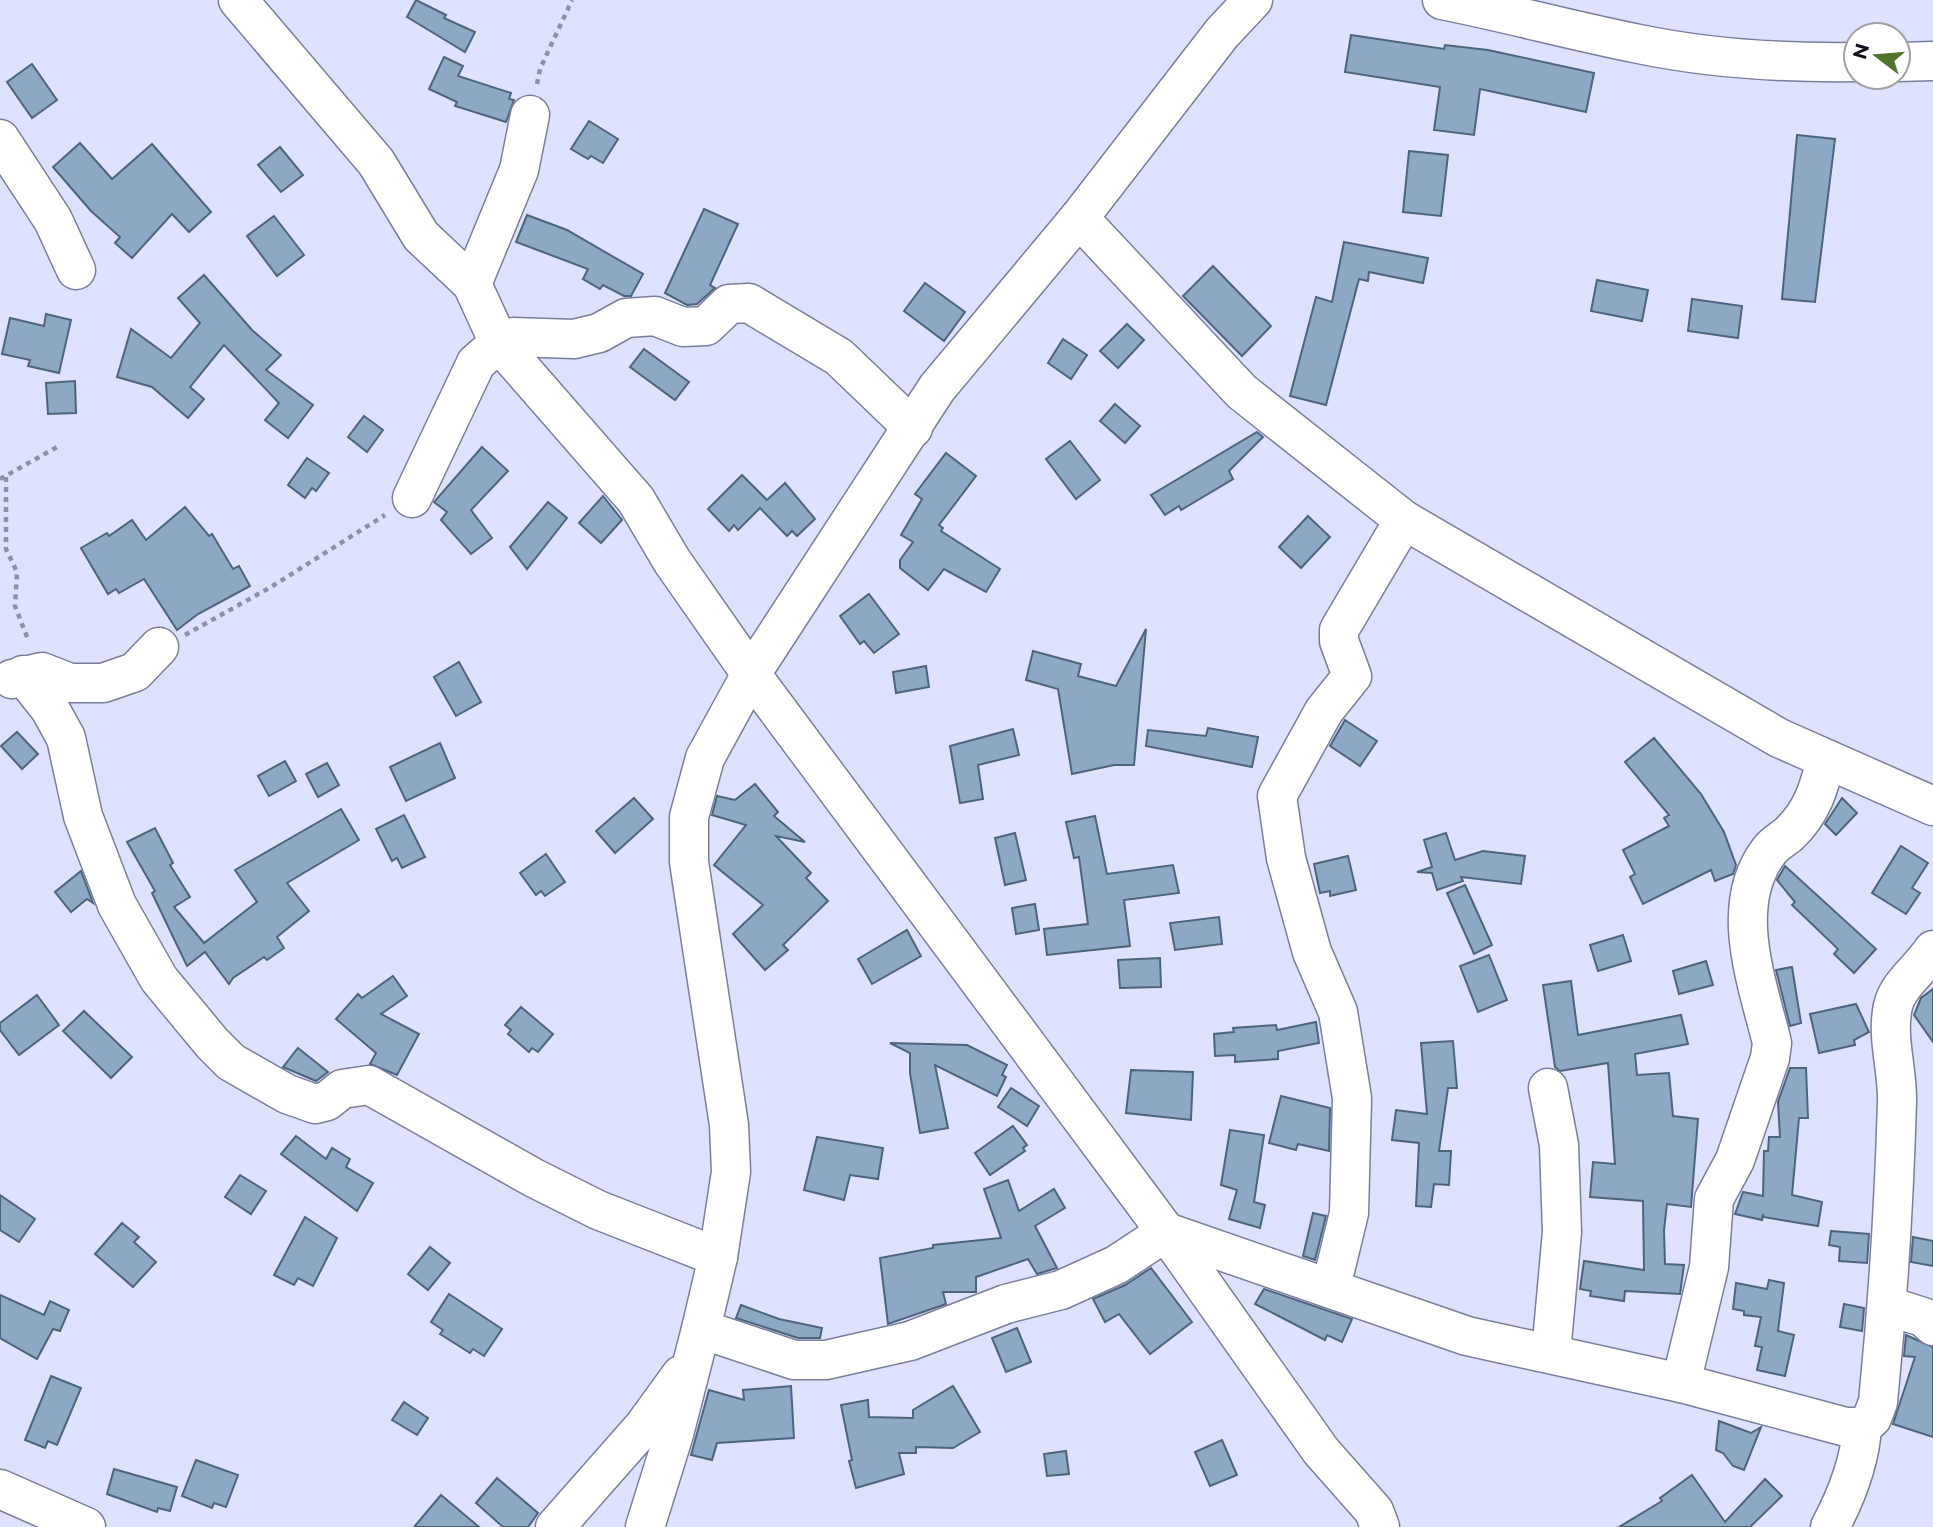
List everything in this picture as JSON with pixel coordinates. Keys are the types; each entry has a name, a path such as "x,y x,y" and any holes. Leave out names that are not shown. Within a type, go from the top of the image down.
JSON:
{"street":[{"path":"238,0 376,162 421,236 472,284 499,343 636,500 672,561 751,674 1166,1232 1321,1451 1374,1511 1380,1527"},
{"path":"645,1527 698,1341 718,1257 731,1172 729,1125 690,862 689,817 705,758 751,674 937,388 1079,218 1222,33 1253,0"},
{"path":"1441,0 1640,45 1718,57 1792,63 1842,62"},
{"path":"1912,62 1933,61"},
{"path":"472,284 519,170 530,115"},
{"path":"0,139 53,220 76,270"},
{"path":"1079,218 1242,392 1404,520 1736,715 1779,738 1933,806"},
{"path":"412,498 476,363 499,343 513,337 574,338 599,333 626,318 655,316 683,327 706,326 729,304 749,303 839,357 913,428"},
{"path":"1331,1287 1349,1213 1352,1098 1338,1012 1312,952 1286,858 1277,796 1319,720 1352,676 1339,641 1339,630 1404,520"},
{"path":"22,677 70,683 103,683 135,672 159,647"},
{"path":"22,677 50,709 66,738 83,816 117,905 159,979 231,1062 287,1094 316,1104 327,1101 342,1089 369,1085 534,1178 598,1210 718,1257"},
{"path":"1681,1383 1709,1267 1714,1199 1735,1160 1770,1058 1772,1043 1748,941 1749,899 1758,868 1770,849 1807,815 1818,792 1826,759"},
{"path":"1166,1232 1467,1336 1681,1383 1846,1427 1862,1427 1872,1418 1878,1402 1888,1306 1898,1088 1890,1025 1894,1003 1905,984 1933,950"},
{"path":"1548,1088 1559,1144 1562,1232 1551,1353"},
{"path":"698,1341 752,1348 794,1360 826,1360 910,1341 1006,1304 1061,1290 1116,1265 1166,1232"},
{"path":"1888,1306 1923,1317 1933,1326"},
{"path":"555,1527 644,1426 698,1341"},
{"path":"1830,1527 1861,1447 1862,1427"},
{"path":"0,1489 86,1527"}],"path":[{"path":"530,115 540,69 572,0"},
{"path":"0,480 57,447"},
{"path":"6,477 6,548 17,572 15,606 22,677"},
{"path":"159,647 271,587 412,498"}],"building":[{"path":"416,0 446,15 444,18 475,32 465,52 407,17"},
{"path":"1351,35 1444,49 1445,45 1488,50 1594,73 1586,112 1480,89 1474,135 1434,130 1440,87 1345,72"},
{"path":"444,57 463,66 458,76 511,93 509,99 514,100 506,122 455,106 457,102 429,89"},
{"path":"32,64 57,100 32,118 7,82"},
{"path":"589,121 618,139 603,163 591,156 588,159 571,149"},
{"path":"1797,135 1835,139 1815,302 1782,299"},
{"path":"80,143 112,179 152,144 211,212 189,232 172,214 132,258 115,243 120,237 91,211 53,167"},
{"path":"280,147 303,175 281,192 258,165"},
{"path":"1409,151 1448,155 1441,216 1403,212"},
{"path":"704,209 738,224 710,285 715,288 697,304 687,305 665,293"},
{"path":"527,215 567,230 643,274 631,296 624,296 603,285 600,289 583,279 588,269 516,242"},
{"path":"274,216 304,255 277,276 247,236"},
{"path":"1344,242 1428,258 1423,283 1369,272 1368,281 1359,279 1326,405 1290,396 1316,297 1332,302"},
{"path":"1213,266 1271,326 1242,356 1183,296"},
{"path":"204,275 252,330 281,355 266,370 313,405 288,438 265,420 279,403 224,345 190,387 204,399 188,418 152,387 117,377 131,329 171,358 200,323 178,298"},
{"path":"1597,280 1648,290 1642,321 1591,311"},
{"path":"925,283 965,312 944,341 904,311"},
{"path":"1692,299 1742,306 1738,338 1688,331"},
{"path":"46,314 71,320 59,373 28,366 30,360 2,354 10,318 44,326"},
{"path":"1127,324 1144,340 1118,368 1100,351"},
{"path":"1063,339 1087,355 1071,379 1048,363"},
{"path":"644,349 689,382 675,400 630,367"},
{"path":"75,381 76,413 48,414 46,383"},
{"path":"1115,404 1140,426 1125,443 1100,421"},
{"path":"364,416 383,430 367,452 348,437"},
{"path":"1257,432 1263,437 1229,471 1233,479 1181,510 1179,506 1165,515 1151,495"},
{"path":"1070,441 1100,480 1076,499 1046,459"},
{"path":"482,447 508,471 471,510 492,538 471,554 441,520 447,512 434,502"},
{"path":"946,453 976,476 939,525 943,528 941,531 1000,569 986,592 944,569 928,590 900,568 900,560 913,542 901,535 922,499 915,494"},
{"path":"307,458 329,473 316,491 312,488 305,498 288,485"},
{"path":"742,475 767,500 785,483 815,519 797,536 792,531 787,536 760,508 738,530 734,525 729,531 708,509"},
{"path":"603,496 622,520 601,543 579,523"},
{"path":"548,502 567,518 527,569 510,547"},
{"path":"185,507 209,536 212,534 233,569 239,566 250,586 198,614 177,630 144,579 119,593 116,589 108,594 81,548 107,533 109,536 132,520 146,540"},
{"path":"1308,516 1330,537 1301,568 1279,547"},
{"path":"869,594 899,634 874,653 864,641 860,644 840,616"},
{"path":"1146,629 1134,765 1114,765 1072,774 1058,689 1026,680 1033,651 1081,664 1078,676 1116,686"},
{"path":"459,662 481,702 456,716 434,677"},
{"path":"926,666 929,687 896,693 893,672"},
{"path":"1345,720 1377,741 1360,766 1330,746"},
{"path":"1208,728 1258,737 1252,767 1146,746 1148,730 1206,736"},
{"path":"1013,729 1019,755 978,765 983,799 960,803 950,746"},
{"path":"17,732 38,754 22,769 1,746"},
{"path":"1654,738 1701,794 1724,832 1736,865 1733,874 1715,881 1711,870 1643,904 1630,877 1635,874 1623,850 1669,826 1664,818 1669,815 1625,762"},
{"path":"440,743 455,778 406,801 390,767"},
{"path":"285,761 296,781 269,796 258,776"},
{"path":"327,763 339,785 318,797 306,774"},
{"path":"755,784 778,812 774,816 805,842 776,836 811,873 806,878 828,901 783,945 788,950 765,970 733,934 763,905 714,865 746,825 712,815 717,796 735,800"},
{"path":"634,798 653,819 615,853 596,831"},
{"path":"1842,798 1857,813 1836,835 1825,824"},
{"path":"341,809 359,840 287,883 309,911 277,937 284,948 267,960 264,957 233,978 229,984 205,952 187,966 152,893 155,891 127,842 155,828 173,863 170,865 190,897 174,907 204,943 257,902 235,870"},
{"path":"404,815 425,857 402,868 397,858 392,861 376,829"},
{"path":"1095,816 1107,874 1173,865 1179,893 1124,900 1130,946 1047,955 1044,929 1088,924 1079,857 1074,858 1066,822"},
{"path":"1015,833 1026,880 1005,885 995,838"},
{"path":"1446,833 1455,860 1483,851 1525,856 1521,884 1461,877 1463,881 1437,890 1432,873 1417,872 1432,867 1424,840"},
{"path":"1901,846 1928,863 1912,888 1920,893 1906,914 1872,893"},
{"path":"546,854 565,882 545,896 541,891 536,895 520,873"},
{"path":"1348,856 1356,890 1330,896 1330,891 1320,893 1314,864"},
{"path":"1785,866 1876,949 1854,973 1834,954 1838,949 1792,905 1795,902 1777,880"},
{"path":"81,871 93,903 87,899 71,912 55,892"},
{"path":"1465,885 1492,945 1474,954 1447,893"},
{"path":"1035,904 1039,930 1016,934 1012,908"},
{"path":"1219,917 1222,944 1175,950 1170,923"},
{"path":"907,930 921,956 872,984 858,959"},
{"path":"1623,935 1631,961 1598,971 1590,945"},
{"path":"1489,955 1507,1000 1478,1012 1460,966"},
{"path":"1160,958 1161,987 1120,988 1118,960"},
{"path":"1706,961 1713,985 1679,994 1673,971"},
{"path":"1792,967 1801,1023 1790,1026 1776,970"},
{"path":"393,976 407,996 381,1014 419,1034 397,1075 370,1064 376,1053 336,1019 358,994 362,998"},
{"path":"1571,981 1578,1035 1681,1015 1688,1044 1635,1054 1637,1075 1669,1073 1673,1116 1698,1119 1691,1207 1667,1204 1664,1230 1665,1264 1684,1265 1680,1294 1625,1291 1624,1301 1590,1296 1591,1291 1580,1289 1584,1261 1644,1270 1643,1201 1590,1197 1593,1162 1615,1164 1608,1063 1560,1071 1555,1067 1543,985"},
{"path":"1933,989 1933,1042 1914,1015 1921,998"},
{"path":"37,995 59,1025 19,1055 0,1030 0,1023"},
{"path":"1856,1004 1869,1032 1854,1040 1855,1045 1819,1053 1810,1014"},
{"path":"521,1007 553,1034 538,1052 532,1048 529,1052 508,1034 511,1030 505,1025"},
{"path":"84,1011 132,1057 111,1078 63,1031"},
{"path":"1316,1022 1319,1043 1278,1051 1278,1059 1235,1062 1235,1055 1215,1056 1214,1034 1234,1032 1233,1028 1276,1025 1277,1030"},
{"path":"1453,1041 1457,1088 1448,1088 1439,1151 1451,1151 1449,1185 1434,1184 1431,1207 1416,1206 1419,1143 1392,1140 1396,1110 1427,1114 1421,1043"},
{"path":"890,1043 967,1045 1007,1065 1002,1075 1006,1077 997,1096 935,1065 948,1128 920,1133 910,1073 910,1053"},
{"path":"298,1048 328,1072 316,1081 283,1067"},
{"path":"1790,1068 1806,1068 1808,1118 1799,1118 1792,1195 1822,1202 1818,1226 1763,1217 1763,1214 1762,1220 1735,1214 1743,1192 1763,1196 1764,1151 1768,1151 1769,1137 1780,1137 1778,1102"},
{"path":"1131,1070 1193,1072 1191,1120 1126,1113"},
{"path":"1011,1088 1039,1106 1027,1126 998,1107"},
{"path":"1281,1096 1330,1108 1329,1151 1298,1144 1296,1150 1269,1143"},
{"path":"1013,1126 1027,1145 1023,1148 1025,1151 990,1175 975,1153"},
{"path":"1230,1130 1264,1135 1254,1202 1265,1205 1260,1228 1229,1219 1237,1190 1221,1185"},
{"path":"296,1136 326,1159 332,1148 350,1159 346,1167 373,1183 357,1211 281,1154"},
{"path":"817,1137 883,1148 878,1179 850,1175 844,1200 804,1190"},
{"path":"240,1175 266,1191 251,1214 225,1197"},
{"path":"1008,1180 1019,1211 1054,1189 1065,1208 1035,1226 1057,1268 1037,1274 1028,1259 976,1277 976,1292 943,1292 946,1304 888,1324 880,1258 933,1248 933,1245 1001,1238 984,1189"},
{"path":"0,1195 35,1219 19,1242 0,1230"},
{"path":"1313,1213 1326,1216 1315,1260 1303,1256"},
{"path":"305,1217 337,1238 313,1286 298,1278 294,1285 274,1275"},
{"path":"122,1223 139,1237 134,1242 156,1262 133,1287 95,1254"},
{"path":"1831,1231 1869,1234 1867,1263 1839,1261 1840,1247 1829,1245"},
{"path":"1913,1237 1933,1241 1933,1266 1911,1262"},
{"path":"430,1247 450,1263 428,1290 408,1274"},
{"path":"1151,1268 1192,1322 1150,1354 1119,1314 1105,1322 1093,1299 1125,1285"},
{"path":"1769,1280 1784,1283 1778,1331 1794,1335 1785,1376 1757,1370 1762,1347 1755,1346 1761,1317 1744,1315 1744,1311 1733,1309 1736,1283 1767,1289"},
{"path":"1264,1289 1352,1319 1342,1342 1327,1335 1325,1340 1255,1304"},
{"path":"449,1294 502,1329 484,1356 473,1349 470,1353 440,1334 443,1330 431,1322"},
{"path":"0,1295 44,1315 50,1301 69,1310 60,1331 53,1329 37,1359 0,1338"},
{"path":"1844,1304 1864,1308 1862,1331 1840,1327"},
{"path":"741,1305 779,1319 822,1328 820,1338 798,1338 736,1318"},
{"path":"1017,1328 1031,1362 1006,1372 992,1338"},
{"path":"1906,1335 1933,1347 1933,1437 1893,1424 1915,1357 1904,1356"},
{"path":"51,1376 81,1388 57,1445 48,1441 45,1448 25,1440"},
{"path":"791,1386 794,1438 717,1443 712,1460 691,1455 709,1390 744,1400 743,1390"},
{"path":"953,1386 980,1432 953,1448 916,1447 916,1453 899,1453 904,1474 856,1488 841,1405 868,1400 869,1417 913,1418 913,1410"},
{"path":"404,1402 428,1418 417,1435 392,1420"},
{"path":"1719,1421 1751,1433 1761,1427 1744,1470 1733,1466 1723,1453 1716,1450"},
{"path":"1222,1440 1237,1475 1210,1486 1195,1452"},
{"path":"1066,1451 1069,1474 1047,1476 1044,1454"},
{"path":"196,1460 238,1475 226,1507 214,1503 212,1508 182,1496"},
{"path":"114,1469 177,1487 170,1511 158,1508 157,1512 107,1494"},
{"path":"1692,1475 1725,1522 1765,1479 1782,1496 1750,1527 1619,1527 1662,1501 1660,1498"},
{"path":"497,1478 538,1513 528,1527 503,1527 476,1503"},
{"path":"441,1495 479,1527 414,1527"}]}
